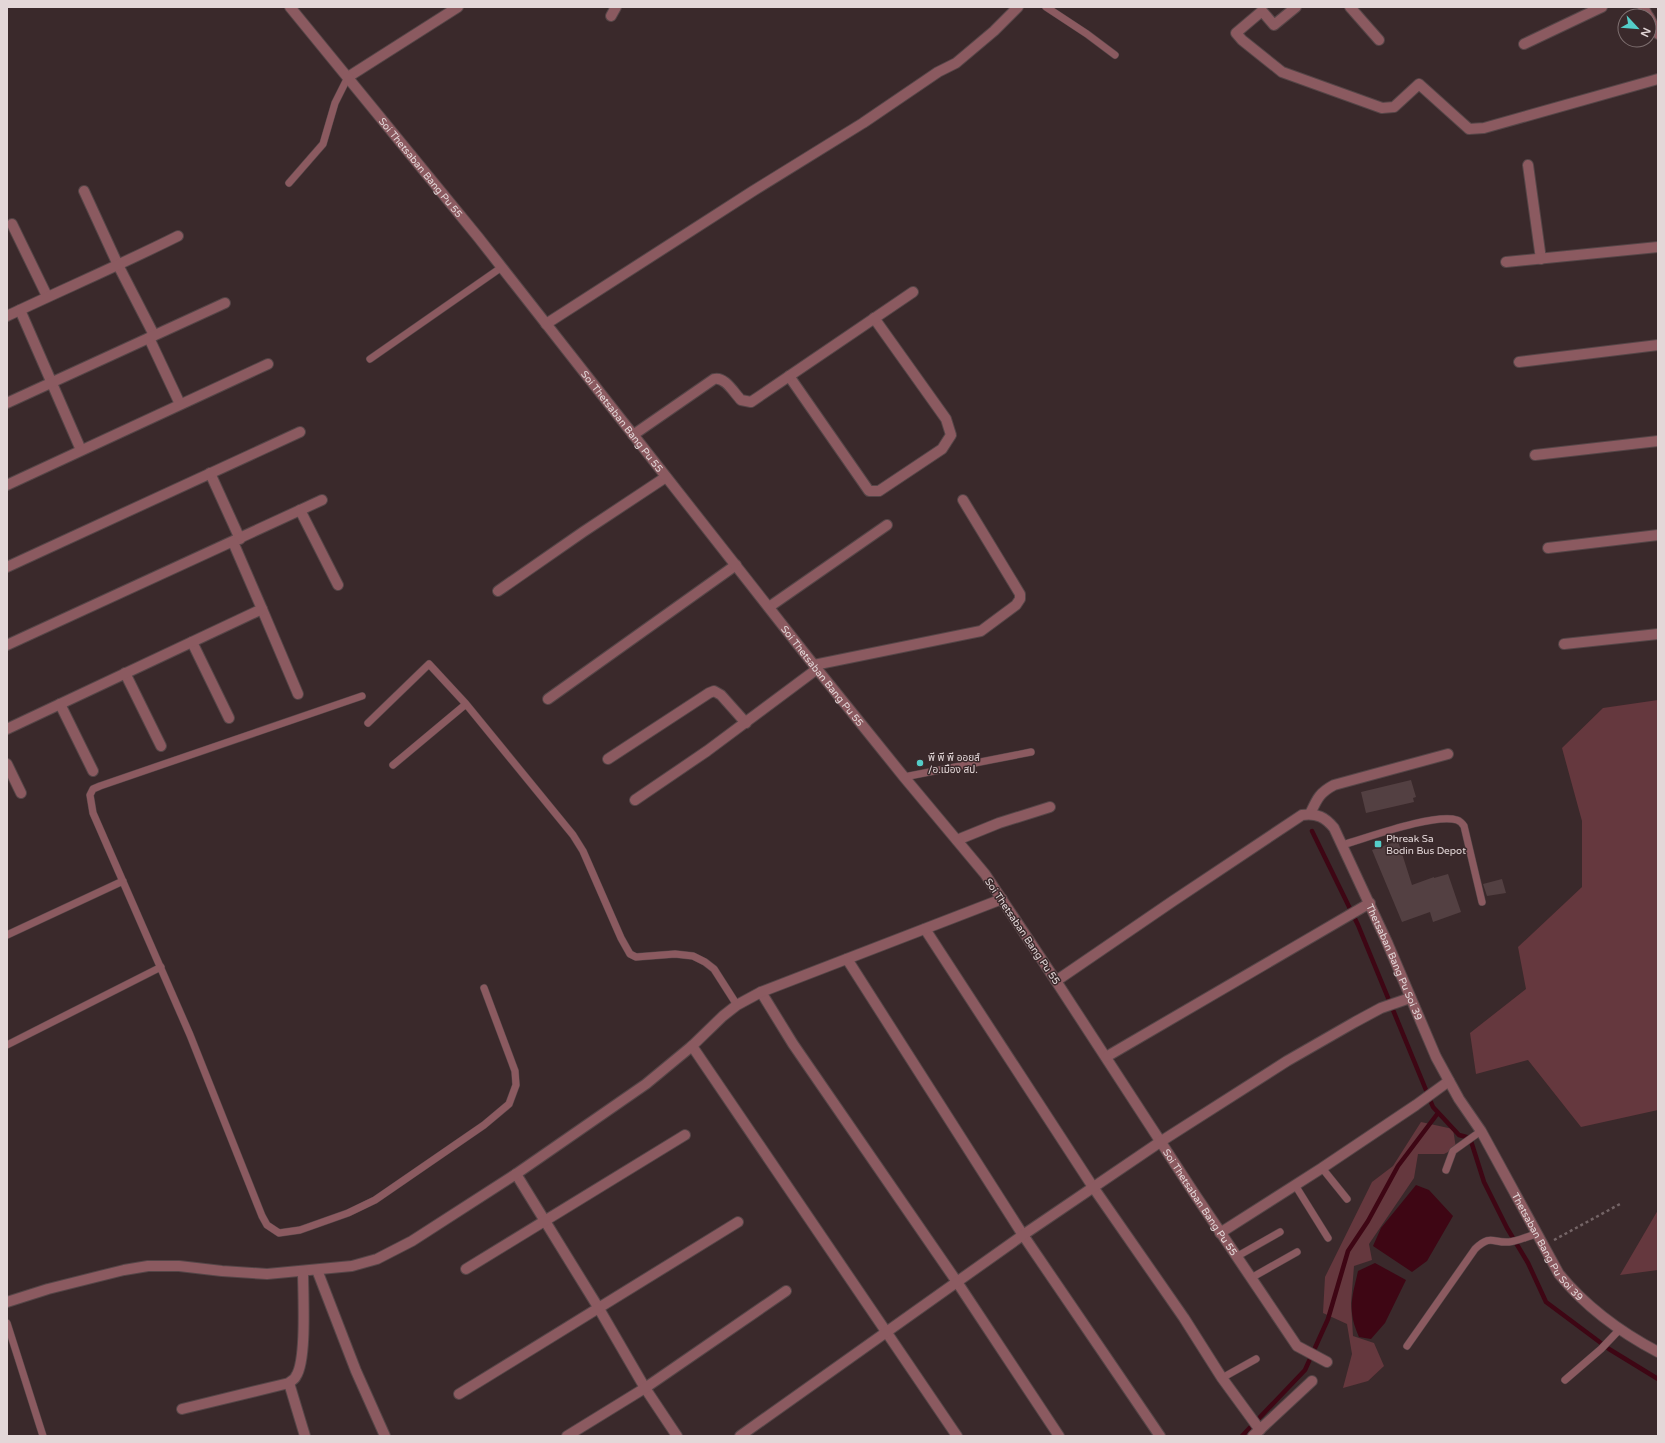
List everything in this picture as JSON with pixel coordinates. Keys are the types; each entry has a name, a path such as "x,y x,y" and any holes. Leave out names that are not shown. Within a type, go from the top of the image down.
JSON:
{"street":[{"name":"Soi Thetsaban Bang Pu 55","path":"290,7 502,267 815,667 985,874 1236,1257 1297,1346 1327,1362"},
{"path":"348,77 458,7"},
{"path":"610,16 616,7"},
{"path":"546,324 753,191 863,123 938,72 956,63 994,31 1018,7"},
{"path":"1296,7 1274,25 1262,11 1236,33 1242,40 1282,72 1382,108 1394,107 1418,84 1469,129 1484,128 1658,79"},
{"path":"1350,7 1379,40"},
{"path":"1524,44 1602,7"},
{"path":"1528,165 1541,259"},
{"path":"84,191 152,336 180,404"},
{"path":"12,224 47,296"},
{"path":"7,316 178,236"},
{"path":"1506,262 1658,247"},
{"path":"633,435 714,379 719,378 723,380 740,400 751,402 913,292"},
{"path":"7,403 225,303"},
{"path":"20,310 81,450"},
{"path":"789,376 869,491 879,491 942,449 950,436 950,428 946,420 874,318"},
{"path":"1520,362 1658,345"},
{"path":"7,485 268,364"},
{"path":"7,567 300,432"},
{"path":"1535,455 1658,441"},
{"path":"210,473 262,609 298,694"},
{"path":"498,591 666,477"},
{"path":"7,646 322,500"},
{"path":"635,800 746,724 815,667 981,631 1016,605 1020,600 1020,594 963,500"},
{"path":"300,510 338,585"},
{"path":"769,607 887,525"},
{"path":"1548,548 1658,535"},
{"path":"548,699 736,565"},
{"path":"7,729 262,609"},
{"path":"1564,644 1658,634"},
{"path":"192,642 229,718"},
{"path":"125,673 161,746"},
{"path":"608,758 709,693 714,692 721,695 746,724"},
{"path":"60,704 93,771"},
{"path":"1056,981 1294,820 1302,815 1310,814 1323,790 1334,785 1448,754"},
{"path":"7,764 22,793"},
{"path":"957,840 999,823 1050,807"},
{"name":"Thetsaban Bang Pu Soi 39","path":"1310,814 1318,815 1327,820 1334,828 1370,903 1436,1057 1559,1274 1574,1292 1602,1317 1641,1343 1658,1352"},
{"path":"7,1302 48,1289 124,1270 148,1266 179,1266 267,1274 352,1266 377,1259 412,1241 516,1174 646,1084 692,1046 723,1016 738,1005 761,992 1002,899"},
{"path":"1106,1057 1370,903"},
{"path":"925,929 1093,1188 1184,1318 1222,1378 1249,1414 1256,1430 1312,1382"},
{"path":"847,959 1022,1235 1160,1436"},
{"path":"761,992 793,1044 957,1282 1059,1436"},
{"path":"740,1436 888,1332 1022,1235 1160,1142 1287,1061 1381,1008 1410,998"},
{"path":"692,1046 888,1332 957,1436"},
{"path":"1220,1232 1322,1168 1436,1092 1449,1081"},
{"path":"466,1269 545,1222 684,1135"},
{"path":"516,1174 598,1307 645,1388 677,1436"},
{"path":"459,1394 738,1222"},
{"path":"317,1270 356,1371 385,1436"},
{"path":"182,1409 289,1383 296,1377 300,1365 302,1349 303,1271"},
{"path":"567,1436 645,1388 786,1291"},
{"path":"289,1383 305,1436"}],"lane":[{"path":"1046,7 1087,34 1115,55"},
{"path":"290,183 323,144 335,103 348,77"},
{"path":"370,359 502,267"},
{"path":"368,723 429,664 466,704 573,835 583,851 621,938 630,954 636,957 675,954 693,956 714,969 738,1005"},
{"path":"362,696 93,789 90,796 93,813 190,1036 262,1216 267,1225 280,1233 300,1230 348,1213 375,1200 484,1125 508,1104 516,1085 515,1071 484,988"},
{"path":"393,765 466,704"},
{"path":"904,777 1031,752"},
{"path":"1342,845 1426,821 1445,819 1457,820 1464,826 1482,902"},
{"path":"7,935 122,881"},
{"path":"7,1045 161,968"},
{"path":"1446,1170 1453,1151 1466,1140 1478,1133"},
{"path":"1322,1168 1347,1199"},
{"path":"1294,1185 1328,1238"},
{"path":"1236,1257 1280,1232"},
{"path":"1407,1346 1475,1249 1483,1241 1510,1242 1537,1234"},
{"path":"1251,1278 1297,1252"},
{"path":"7,1323 43,1436"},
{"path":"1565,1380 1601,1349 1620,1329"},
{"path":"1222,1378 1256,1359"}],"path":[{"path":"1543,1246 1620,1204"}],"shaded area":[{"path":"1658,700 1658,1110 1581,1127 1528,1060 1476,1074 1470,1033 1526,989 1518,947 1582,887 1582,821 1562,748 1603,708"},
{"path":"1421,1122 1453,1129 1456,1148 1444,1154 1418,1154 1414,1178 1369,1244 1372,1260 1354,1266 1351,1303 1353,1336 1374,1343 1384,1366 1368,1381 1343,1388 1352,1354 1347,1324 1323,1313 1325,1277 1372,1182 1393,1166"},
{"path":"1416,1185 1429,1190 1453,1216 1427,1261 1412,1272 1373,1246 1381,1228"},
{"path":"1658,1210 1658,1270 1620,1275"},
{"path":"1375,1263 1406,1280 1385,1323 1371,1339 1359,1337 1353,1319 1352,1304 1358,1271"}],"building":[{"path":"1411,780 1416,797 1413,798 1414,802 1366,813 1361,792"},
{"path":"1398,841 1412,885 1434,877 1448,874 1461,912 1433,922 1430,912 1402,922 1372,850"},
{"path":"1502,879 1506,893 1487,896 1483,884"}],"waterway":[{"path":"1312,831 1358,925 1433,1107 1459,1135 1470,1138 1484,1182 1507,1228 1528,1263 1546,1302 1609,1349 1658,1379"},
{"path":"1242,1436 1305,1370 1328,1319 1348,1251 1368,1221 1398,1166 1438,1113"}],"place":[{"name":"พี พี พี ออยส์ /อ.เมือง สป.","path":"920,763"},
{"name":"Phreak Sa Bodin Bus Depot","path":"1378,844"}]}
